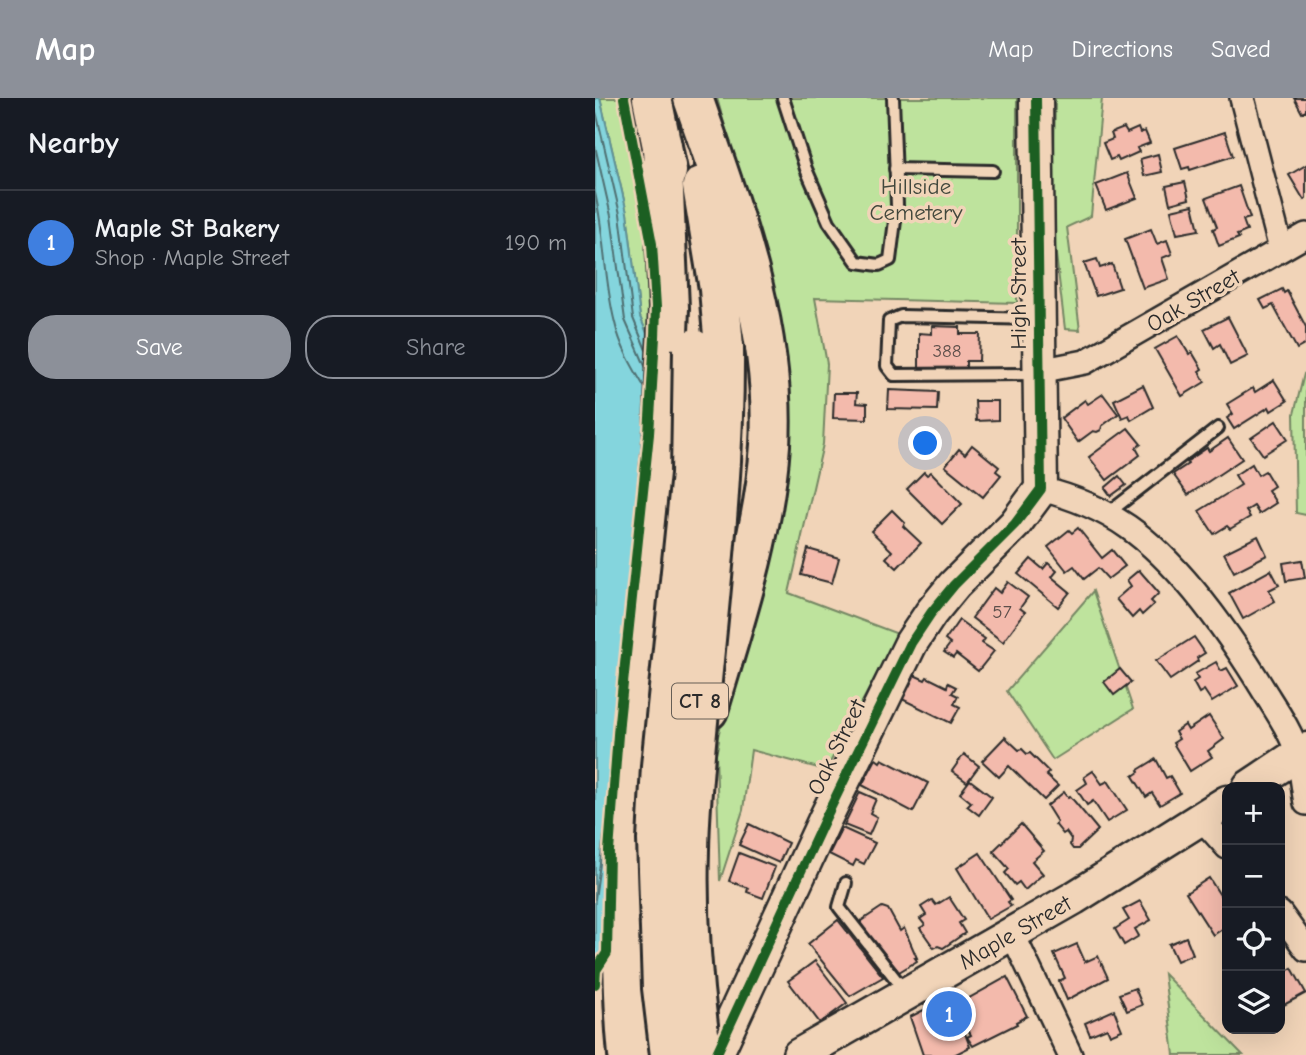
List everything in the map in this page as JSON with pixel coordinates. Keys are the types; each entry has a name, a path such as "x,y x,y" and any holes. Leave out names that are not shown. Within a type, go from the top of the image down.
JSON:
{"highway":[{"name":"CT 8","path":"652,98 677,220 695,348 691,474 661,766 657,839 661,988 670,1055"},
{"name":"CT 8","path":"684,98 708,217 719,289 695,348 725,412 721,486 692,779 688,850 694,998 702,1055"},
{"path":"646,1055 655,1029 671,871 680,817 747,575 759,525 770,445 767,370 754,290 726,194 693,98"},
{"path":"628,1055 621,955 626,839 664,429 695,348"}],"street":[{"name":"High Street","path":"1036,98 1041,489"},
{"path":"1242,98 1281,249"},
{"name":"Oak Street","path":"1039,373 1085,362 1306,235"},
{"path":"1041,489 1084,502 1130,528 1168,563 1205,606 1248,664 1302,752 1306,803"},
{"name":"Oak Street","path":"716,1055 831,807 911,643 954,585 1015,524 1041,489"},
{"path":"1257,782 1302,752"},
{"path":"1215,810 1226,845"},
{"name":"Maple Street","path":"799,1055 833,1046 907,994 1074,898 1215,810"},
{"path":"1285,920 1306,949"},
{"path":"1012,933 1070,1055"}],"lane":[{"path":"783,98 806,169 829,222 857,262 879,265 890,260 897,205 893,98"},
{"path":"895,169 993,171"},
{"path":"1039,318 901,316 889,321 887,366 894,375 1039,373"},
{"path":"1107,514 1218,428"},
{"path":"846,883 839,907 907,994"}],"green space":[{"path":"600,98 621,98 650,246 652,305 649,339 640,317 627,213"},
{"name":"Hillside Cemetery","path":"717,98 1017,98 1017,303 815,298 827,364 823,444 789,593 898,634 826,770 751,750 743,810 720,881 717,740 772,532 788,360"},
{"path":"1055,98 1102,98 1091,216 1067,227 1080,330 1065,329 1053,230"},
{"path":"1304,374 1306,515 1296,513 1294,414"},
{"path":"1093,591 1133,709 1053,760 1007,691"},
{"path":"1164,974 1243,1055 1174,1055"}],"water":[{"path":"595,98 600,98 627,213 640,317 655,352 607,949 595,965"}],"building":[{"path":"1294,98 1306,98 1306,111 1302,113"},
{"path":"1124,128 1127,133 1138,128 1140,133 1145,131 1150,143 1137,148 1139,152 1119,161 1117,157 1110,160 1103,143 1113,139 1111,133"},
{"path":"1225,132 1233,156 1190,170 1189,167 1182,169 1175,148"},
{"path":"1158,154 1162,172 1144,176 1140,159"},
{"path":"1306,165 1306,198 1304,200 1289,175"},
{"path":"1127,173 1137,198 1106,210 1096,185"},
{"path":"1185,182 1189,199 1170,204 1166,186"},
{"path":"1239,186 1250,218 1243,220 1247,231 1237,235 1239,238 1219,246 1213,229 1217,227 1206,198"},
{"path":"1193,205 1199,230 1177,234 1171,210"},
{"path":"1151,229 1157,244 1167,240 1172,254 1162,258 1169,279 1143,288 1125,239"},
{"path":"1097,259 1100,268 1112,264 1120,288 1096,296 1084,263"},
{"path":"1282,289 1284,293 1287,291 1306,327 1306,344 1297,349 1273,305 1265,309 1260,300"},
{"path":"1228,317 1248,356 1230,365 1220,344 1214,348 1204,329"},
{"path":"932,326 960,327 960,334 980,334 979,361 966,361 966,372 919,371 919,333 932,334"},
{"path":"1178,336 1202,369 1199,371 1205,382 1182,396 1155,349"},
{"path":"1274,380 1287,401 1271,411 1269,407 1234,429 1227,418 1233,414 1227,404 1253,388 1255,392"},
{"path":"1143,385 1153,407 1131,420 1129,415 1122,418 1114,400"},
{"path":"889,390 938,392 937,410 888,409"},
{"path":"834,393 857,393 856,403 867,404 867,419 833,418"},
{"path":"1103,394 1118,414 1102,426 1101,430 1093,431 1078,442 1061,418 1085,400 1088,404"},
{"path":"975,401 998,401 998,420 976,421"},
{"path":"1276,421 1288,439 1263,455 1251,438"},
{"path":"1128,428 1141,444 1136,448 1140,455 1107,480 1089,457"},
{"path":"1228,438 1242,459 1188,495 1173,474 1207,448 1209,451"},
{"path":"972,445 999,467 996,471 1001,475 983,497 945,466 959,449 965,454"},
{"path":"1252,464 1258,475 1265,471 1274,486 1268,490 1276,503 1259,514 1254,506 1246,511 1250,517 1230,529 1227,526 1214,534 1199,511 1241,485 1235,475"},
{"path":"924,472 927,475 931,472 962,504 942,524 907,489"},
{"path":"1119,476 1126,485 1111,496 1105,488"},
{"path":"892,510 905,523 903,526 921,543 897,568 886,558 892,551 871,531"},
{"path":"1078,528 1102,558 1112,550 1125,566 1108,579 1098,568 1084,579 1074,566 1067,571 1048,547 1069,530 1072,533"},
{"path":"1258,536 1267,555 1234,572 1224,553"},
{"path":"808,549 839,558 832,583 801,575"},
{"path":"1031,559 1043,569 1048,563 1057,571 1052,577 1070,592 1058,607 1018,574"},
{"path":"1302,560 1305,578 1286,581 1283,563"},
{"path":"1139,570 1159,593 1151,601 1154,604 1142,615 1139,611 1132,618 1116,599 1131,586 1127,580"},
{"path":"1271,570 1279,585 1269,590 1275,601 1243,619 1229,593"},
{"path":"1008,582 1028,597 1020,608 1025,612 1003,642 972,618 994,588 1000,593"},
{"path":"959,620 985,639 982,643 994,651 978,671 956,654 953,658 944,652 950,644 945,640"},
{"path":"1194,637 1205,653 1170,680 1156,661"},
{"path":"1216,662 1221,671 1227,668 1238,686 1212,702 1204,690 1199,693 1193,682 1198,679 1195,674"},
{"path":"1120,669 1131,682 1114,695 1104,682"},
{"path":"914,675 925,680 927,677 947,687 948,683 956,687 952,693 958,696 954,704 960,707 951,723 902,699"},
{"path":"1209,716 1224,739 1208,751 1212,757 1190,771 1173,743 1179,739 1175,732 1185,725 1188,730"},
{"path":"1005,737 1019,750 1030,753 1049,772 1046,775 1058,786 1044,800 1009,766 999,777 982,761"},
{"path":"964,754 979,766 967,782 952,771"},
{"path":"876,759 880,762 882,759 928,783 913,812 862,785"},
{"path":"1156,759 1166,778 1170,776 1180,793 1160,805 1152,793 1146,797 1133,776"},
{"path":"1093,771 1102,784 1108,781 1127,810 1107,822 1093,801 1087,805 1077,790 1087,783 1084,777"},
{"path":"970,780 992,797 979,815 967,806 971,802 960,793"},
{"path":"860,792 876,799 870,813 877,817 869,835 844,825"},
{"path":"1064,792 1098,830 1078,849 1073,849 1070,845 1071,839 1055,824 1057,822 1047,806"},
{"path":"749,824 788,843 779,863 739,845"},
{"path":"1021,824 1044,851 1032,861 1043,874 1025,890 1019,882 1015,885 1005,873 1009,869 993,851"},
{"path":"842,828 875,843 864,864 856,860 853,866 829,854"},
{"path":"739,853 775,867 763,898 747,892 748,888 729,881"},
{"path":"980,853 1011,900 1008,902 1011,906 988,919 957,868"},
{"path":"1209,878 1222,898 1222,929 1213,935 1186,893"},
{"path":"949,897 964,920 959,923 965,933 943,948 934,948 920,928 925,925 920,919 926,915 921,907 932,900 936,905"},
{"path":"1140,901 1151,920 1135,929 1139,936 1124,945 1115,929 1129,920 1123,910"},
{"path":"882,907 888,909 900,931 904,928 917,958 917,961 899,972 861,926 861,921"},
{"path":"838,920 883,977 850,996 808,944"},
{"path":"1186,937 1193,954 1177,961 1169,944"},
{"path":"1077,944 1085,962 1098,956 1108,978 1067,1000 1059,981 1065,978 1054,954"},
{"path":"815,961 847,1003 820,1023 788,981"},
{"path":"1292,968 1306,993 1285,1004 1285,972"},
{"path":"1007,977 1027,1016 1016,1022 1017,1024 973,1046 967,1037 971,1035 955,1006"},
{"path":"1135,988 1142,1005 1127,1011 1119,994"},
{"path":"951,996 970,1047 954,1055 923,1055 910,1017"},
{"path":"1114,1010 1122,1030 1110,1035 1107,1028 1090,1035 1085,1023"}],"cycle path":[{"path":"595,984 596,970 607,953 609,851 619,722 649,434 656,307 652,244 624,98"},
{"path":"716,1055 825,819 911,643 954,585 1015,524 1041,489 1036,98"}],"place":[{"name":"Maple St Bakery","path":"949,1014"}]}
